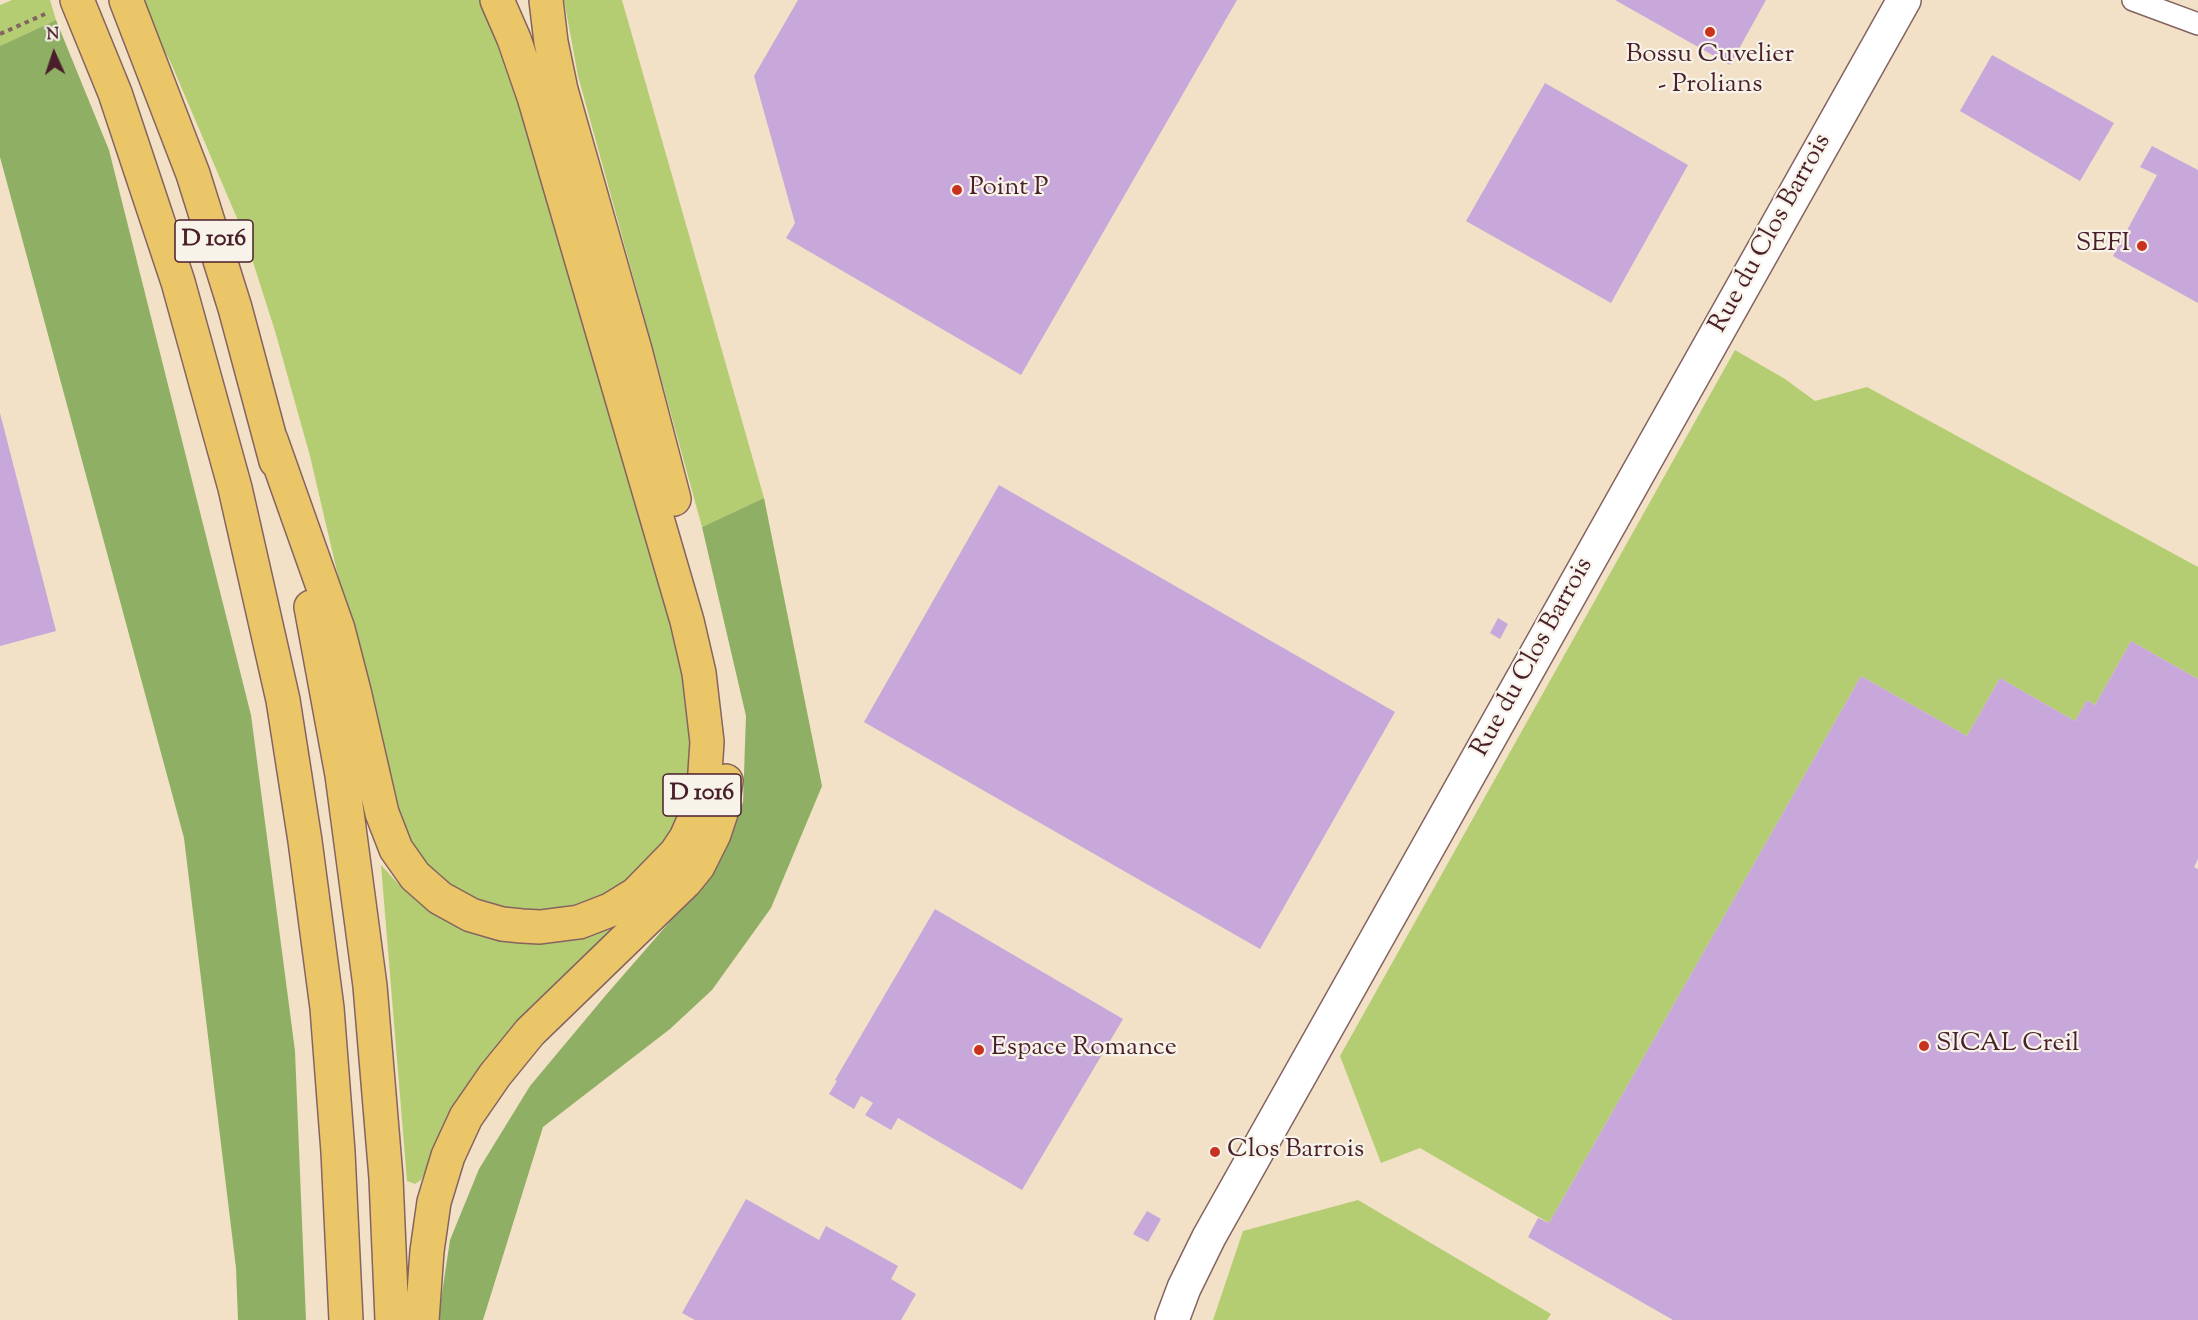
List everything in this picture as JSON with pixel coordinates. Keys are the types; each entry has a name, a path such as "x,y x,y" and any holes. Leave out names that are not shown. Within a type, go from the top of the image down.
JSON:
{"highway":[{"name":"D 1016","path":"126,0 193,174 235,308 271,440 318,638 353,848 377,1053 387,1188 392,1320"},
{"name":"D 1016","path":"271,440 338,629 382,813 396,849 415,876 440,898 471,915 502,924 522,926 540,927 579,922 610,910 636,894 676,853 686,838 700,806 704,787 707,742 699,673 687,621 534,97 514,39 497,0"},
{"name":"D 1016","path":"422,1320 427,1251 434,1202 448,1156 466,1117 495,1075 530,1032 685,882 698,866 714,834 721,813 728,769 726,713 717,665 634,350 561,90 551,42 546,0"},
{"name":"D 1016","path":"66,5 99,51 136,151 195,337 235,488 283,700 327,1008 339,1152 346,1320"}],"street":[{"name":"Rue du Clos Barrois","path":"1172,1320 1184,1288 1209,1237 1904,0"}],"lane":[{"path":"2133,0 2198,24"}],"path":[{"path":"0,34 66,5"}],"green space":[{"path":"12,0 50,0 56,20 0,46 0,5"},
{"path":"141,0 485,0 498,24 588,322 696,715 685,815 658,859 598,903 510,915 453,891 429,869 400,827 389,794 310,456 275,331 245,237 171,63 149,21"},
{"path":"564,0 622,0 764,498 702,527 578,76"},
{"path":"56,20 109,150 251,715 295,1051 306,1320 238,1320 236,1268 184,838 0,157 0,46"},
{"path":"1735,350 1785,379 1815,401 1867,387 2198,567 2198,679 2131,641 2095,705 2087,700 2075,721 2000,678 1967,736 1861,676 1549,1223 1420,1148 1381,1163 1340,1056"},
{"path":"764,498 822,786 771,908 712,990 670,1029 543,1127 483,1320 438,1320 450,1240 479,1169 530,1086 706,880 743,802 746,716 702,527"},
{"path":"381,865 403,889 428,910 468,932 503,942 555,943 628,923 467,1091 421,1180 415,1184 407,1181"},
{"path":"1358,1200 1551,1314 1547,1320 1213,1320 1243,1231"}],"building":[{"name":"Point P","path":"798,0 1237,0 1021,375 786,238 795,223 754,76"},
{"name":"Bossu Cuvelier - Prolians","path":"1615,0 1766,0 1730,65"},
{"path":"1992,55 2114,123 2080,181 1960,111"},
{"path":"1545,83 1688,165 1611,303 1466,221"},
{"path":"2152,146 2198,170 2198,303 2113,256 2157,175 2140,167"},
{"path":"0,413 56,631 0,646"},
{"path":"999,485 1395,712 1260,949 864,722"},
{"path":"1498,618 1508,624 1500,639 1490,633"},
{"name":"SICAL Creil","path":"2131,641 2198,679 2198,859 2194,867 2198,869 2198,1320 1673,1320 1528,1237 1538,1218 1549,1223 1861,676 1967,736 2000,678 2075,721 2087,700 2095,705"},
{"name":"Espace Romance","path":"935,909 1123,1019 1022,1190 898,1118 891,1130 865,1115 873,1103 861,1096 854,1109 829,1094"},
{"path":"746,1199 819,1240 826,1226 898,1266 891,1279 916,1294 901,1320 695,1320 682,1313"},
{"path":"1147,1211 1161,1219 1148,1242 1133,1234"}],"place":[{"name":"Bossu Cuvelier - Prolians","path":"1710,32"},
{"name":"Point P","path":"957,190"},
{"name":"SEFI","path":"2142,246"},
{"name":"SICAL Creil","path":"1924,1046"},
{"name":"Espace Romance","path":"979,1050"},
{"name":"Clos Barrois","path":"1215,1152"}]}
